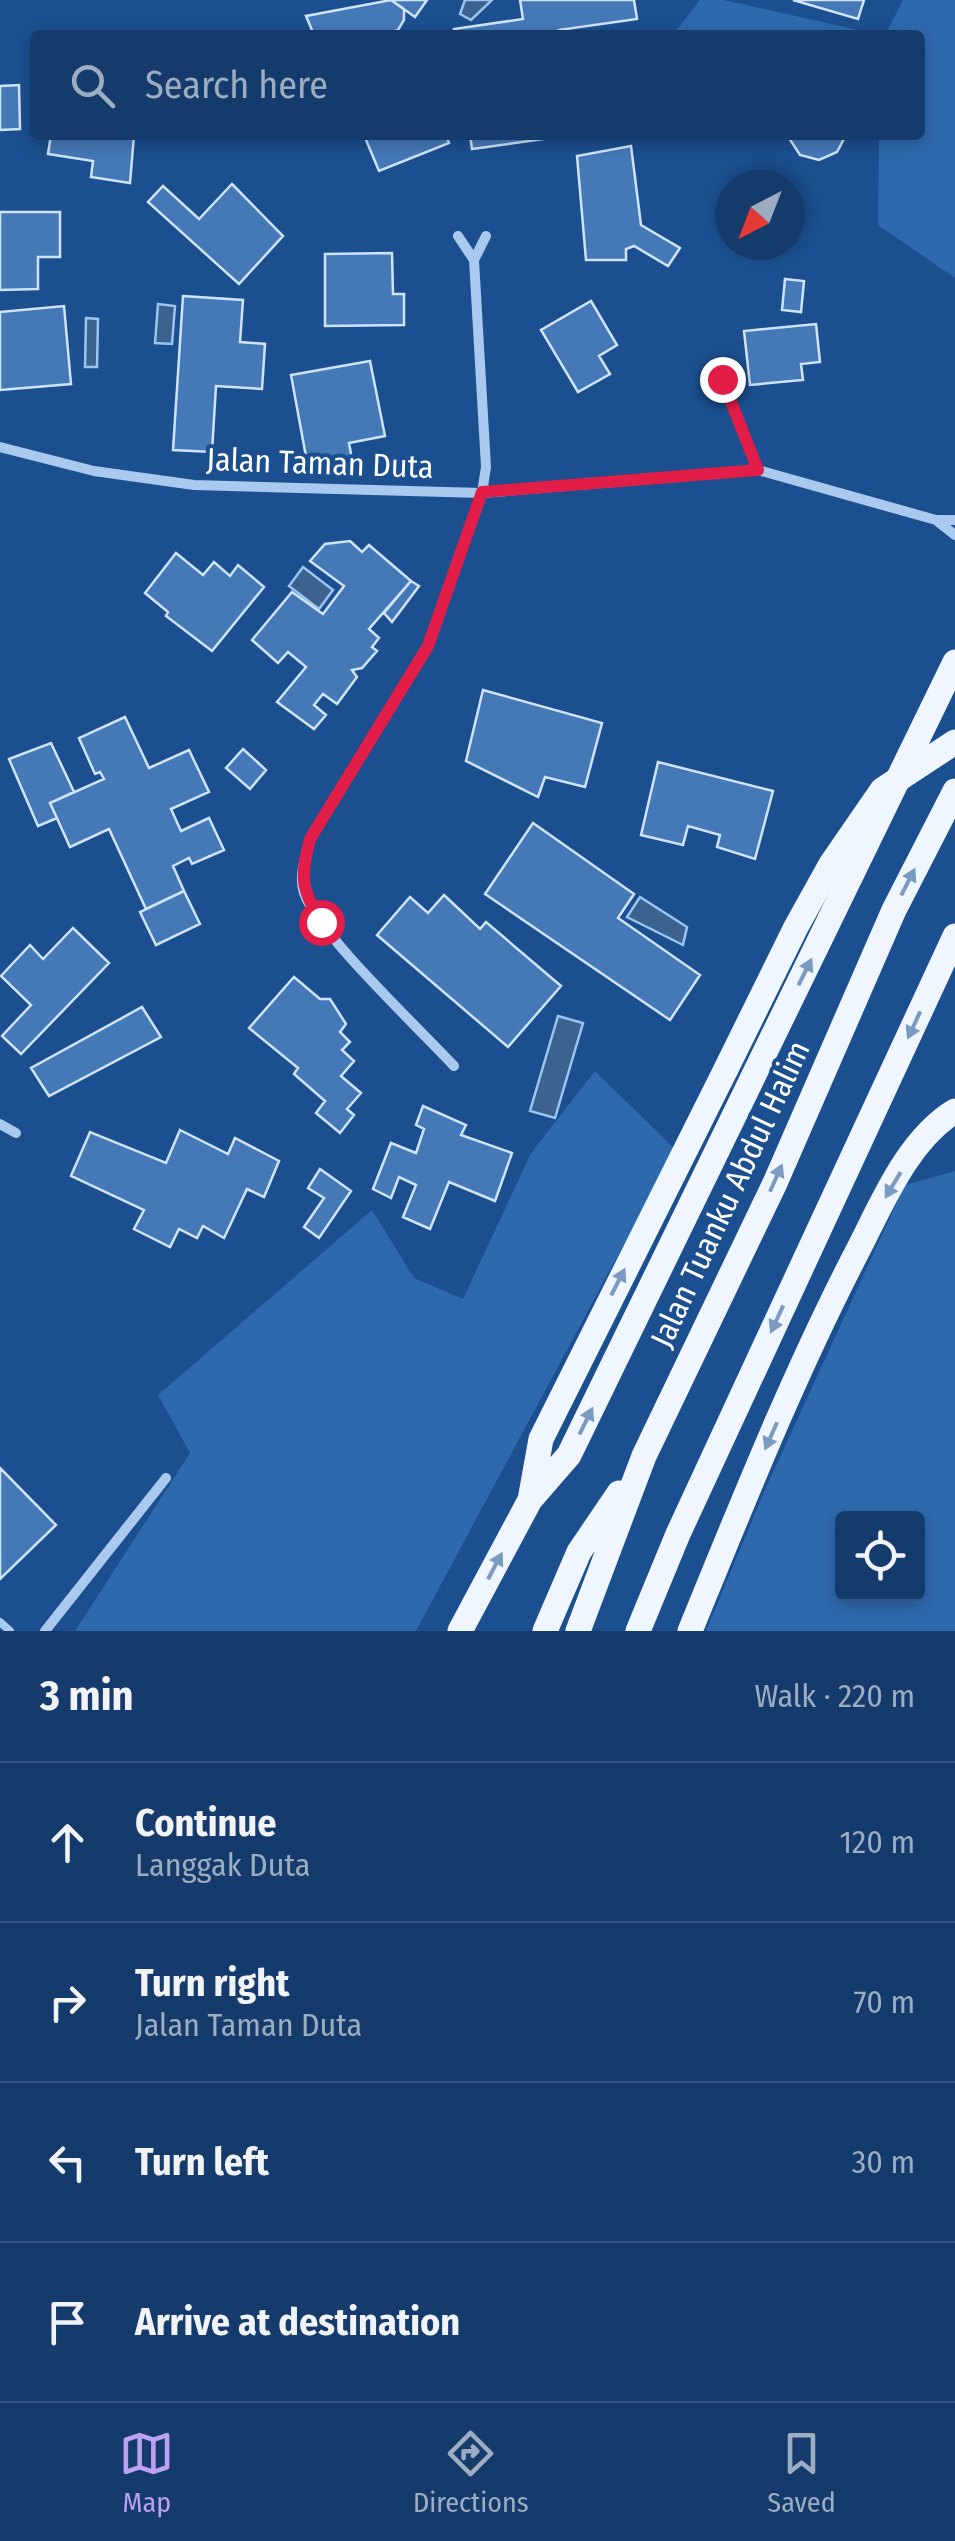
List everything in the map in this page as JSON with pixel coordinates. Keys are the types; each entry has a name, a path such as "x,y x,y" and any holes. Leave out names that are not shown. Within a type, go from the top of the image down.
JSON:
{"main road":[{"path":"460,1631 530,1500 569,1455 955,662"},
{"path":"530,1500 540,1439 796,927 882,790 955,742"},
{"name":"Jalan Tuanku Abdul Halim","path":"578,1631 644,1456 774,1183 894,910 955,791"},
{"path":"638,1631 678,1534 955,936"},
{"path":"690,1631 824,1315 894,1180 942,1119 955,1111"},
{"path":"545,1631 580,1552 644,1456"}],"street":[{"path":"458,236 474,260"},
{"path":"454,1066 321,922 304,892 302,868 310,839 428,646 482,492 486,467 474,260 486,236"},
{"name":"Jalan Taman Duta","path":"0,446 94,471 194,485 482,492 758,470 936,520 955,520"},
{"name":"Jalan Taman Duta","path":"936,520 955,535"},
{"path":"0,1124 16,1133"},
{"path":"45,1631 166,1478"}],"lane":[{"path":"722,379 758,470"},
{"path":"0,1622 10,1631"}],"shaded area":[{"path":"465,0 492,0 471,20 460,14"},
{"path":"700,0 724,0 859,30 677,30"},
{"path":"903,0 955,0 955,278 878,225 879,140 925,140 925,30 888,30"},
{"path":"158,304 175,306 172,344 155,343"},
{"path":"86,318 98,319 97,367 85,367"},
{"path":"303,567 333,590 319,609 289,586"},
{"path":"640,897 687,927 683,945 627,917"},
{"path":"558,1016 583,1023 555,1118 530,1111"},
{"path":"595,1071 675,1149 416,1631 75,1631 190,1453 158,1395 372,1210 414,1278 463,1299 531,1153"},
{"path":"955,1171 955,1631 706,1631 764,1492 905,1185"}],"building":[{"path":"391,0 404,9 404,20 398,30 312,30 306,16"},
{"path":"391,0 427,0 415,17"},
{"path":"520,0 634,0 637,19 559,30 454,29 523,19"},
{"path":"793,0 864,0 858,19"},
{"path":"19,85 20,129 0,130 0,86"},
{"path":"50,140 134,140 130,183 91,177 93,161 48,154"},
{"path":"366,140 448,140 449,143 379,171"},
{"path":"471,140 536,140 472,149"},
{"path":"790,140 843,140 837,152 819,160 800,155"},
{"path":"631,146 641,225 680,248 668,266 634,246 626,249 626,260 586,260 577,156"},
{"path":"232,184 283,236 239,284 148,202 163,186 199,219"},
{"path":"0,212 60,212 60,257 38,257 38,289 0,290"},
{"path":"392,253 393,294 404,294 404,325 325,326 325,254"},
{"path":"785,279 804,281 801,312 782,310"},
{"path":"183,296 243,300 240,342 265,344 262,389 216,386 212,452 173,450"},
{"path":"591,301 617,345 599,356 610,374 578,392 541,330"},
{"path":"64,306 71,384 0,390 0,312"},
{"path":"816,324 820,362 801,364 803,380 750,385 744,331"},
{"path":"370,361 385,436 349,443 353,465 309,473 291,375"},
{"path":"350,541 362,552 369,545 411,581 369,629 379,638 372,647 377,651 362,668 352,670 357,677 337,704 323,694 314,705 326,715 314,729 277,702 306,667 288,652 278,663 252,640 292,592 323,614 344,586 310,561 325,544"},
{"path":"176,553 203,575 214,562 230,576 238,565 264,587 212,651 166,616 168,612 145,593"},
{"path":"411,581 419,586 392,622 384,613"},
{"path":"483,690 602,723 585,787 545,777 538,797 466,761"},
{"path":"125,717 149,768 189,750 209,792 171,809 181,831 209,818 224,850 192,864 189,858 173,866 184,891 146,909 109,829 70,847 50,803 104,779 100,772 95,774 79,738"},
{"path":"51,743 74,792 50,803 57,818 38,826 9,759"},
{"path":"243,749 266,770 250,789 226,768"},
{"path":"658,762 773,791 755,859 717,847 720,835 688,826 683,845 641,835"},
{"path":"533,823 634,894 618,918 700,975 670,1020 485,894"},
{"path":"184,891 200,924 156,945 140,912"},
{"path":"444,895 480,929 486,922 561,986 508,1047 377,935 410,897 428,913"},
{"path":"73,928 109,963 21,1054 2,1036 31,1005 1,976 30,945 43,959"},
{"path":"294,977 320,999 330,999 346,1024 340,1032 350,1042 342,1050 354,1061 341,1076 361,1093 347,1109 354,1115 340,1133 316,1113 325,1101 294,1074 298,1068 249,1028"},
{"path":"142,1007 161,1037 49,1096 31,1068"},
{"path":"423,1106 466,1125 461,1135 512,1153 495,1201 449,1182 430,1229 403,1217 416,1185 399,1177 391,1198 373,1189 391,1143 416,1153 424,1129 416,1125"},
{"path":"180,1130 228,1154 235,1138 279,1161 264,1197 247,1189 224,1238 203,1226 197,1238 179,1229 170,1247 134,1229 144,1210 71,1176 90,1132 166,1163"},
{"path":"320,1169 351,1191 319,1238 304,1227 324,1198 308,1188"},
{"path":"0,1468 56,1525 0,1579"}],"route":[{"path":"321,922 304,892 302,868 310,839 428,646 458,570 482,492 758,470 722,379"}]}
